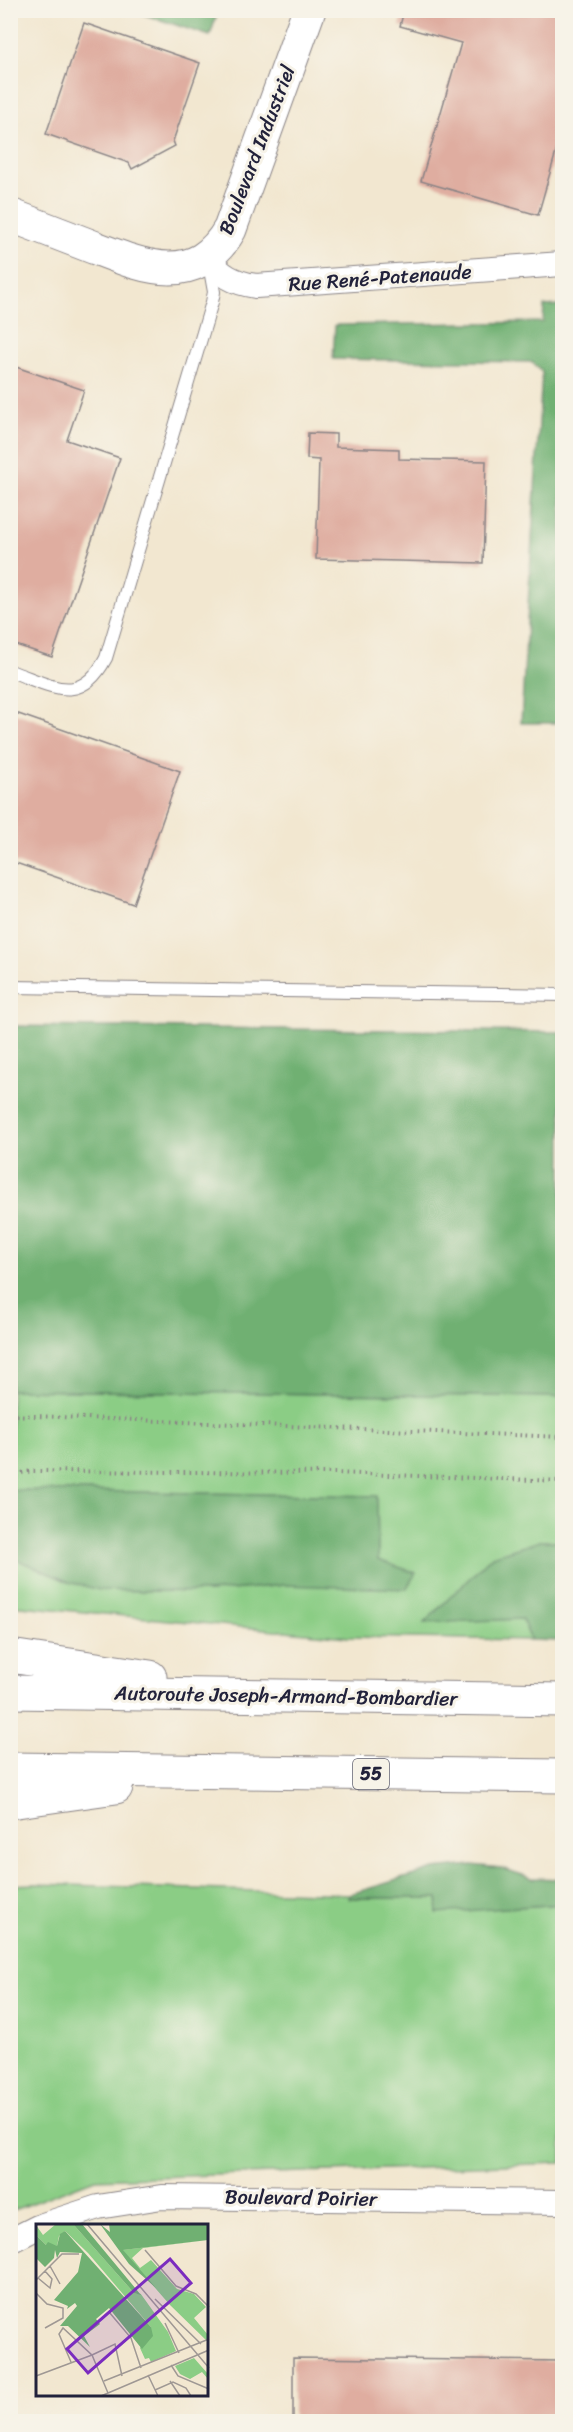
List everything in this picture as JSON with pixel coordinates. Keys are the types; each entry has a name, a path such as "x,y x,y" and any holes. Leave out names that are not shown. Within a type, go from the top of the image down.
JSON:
{"main road":[{"name":"Boulevard Industriel","path":"10,215 153,268 180,268 207,257 231,229 309,10"},
{"path":"10,1656 274,1696"},
{"name":"Autoroute Joseph-Armand-Bombardier","path":"10,1692 562,1700"},
{"name":"55","path":"10,1769 562,1776"},
{"path":"10,1802 215,1772"}],"street":[{"name":"Rue René-Patenaude","path":"207,257 214,266 233,281 256,286 562,264"},
{"name":"Boulevard Poirier","path":"46,2224 98,2207 162,2197 562,2202"},
{"path":"10,2241 36,2228"}],"lane":[{"path":"10,671 62,690 78,689 89,683 106,658 212,302 214,292 207,257"},
{"path":"10,987 562,995"}],"path":[{"path":"10,1415 562,1437"},
{"path":"10,1475 32,1471 334,1473 562,1481"}],"green space":[{"path":"218,10 210,36 133,11"},
{"path":"562,305 562,723 521,723 542,372 532,362 333,359 335,325 543,322 544,306"},
{"path":"10,1026 562,1032 562,1397 11,1390"},
{"path":"11,1390 562,1397 562,1541 540,1541 456,1592 425,1622 522,1619 531,1640 348,1637 11,1605 11,1557 69,1582 101,1590 209,1592 284,1585 378,1560 377,1496 11,1490"},
{"path":"11,1490 377,1496 378,1560 416,1573 406,1589 284,1585 209,1592 100,1590 69,1582 11,1557"},
{"path":"540,1541 562,1541 562,1641 531,1640 522,1619 424,1623 492,1556"},
{"path":"472,1865 501,1868 532,1878 562,1879 562,1904 437,1913 438,1898 349,1898 350,1894 434,1869"},
{"path":"10,1885 350,1894 349,1898 439,1898 437,1912 562,1904 562,2163 95,2179 11,2211"}],"building":[{"path":"404,10 562,10 562,131 538,215 421,181 461,43 400,26"},
{"path":"84,23 200,63 173,141 175,146 132,169 129,163 46,134"},
{"path":"10,365 84,390 67,440 120,458 52,657 10,643"},
{"path":"308,433 336,434 336,447 399,449 399,459 486,461 483,563 316,559 319,460 307,459"},
{"path":"10,711 180,771 133,904 10,861"},
{"path":"293,2358 562,2361 562,2421 293,2421"}]}
